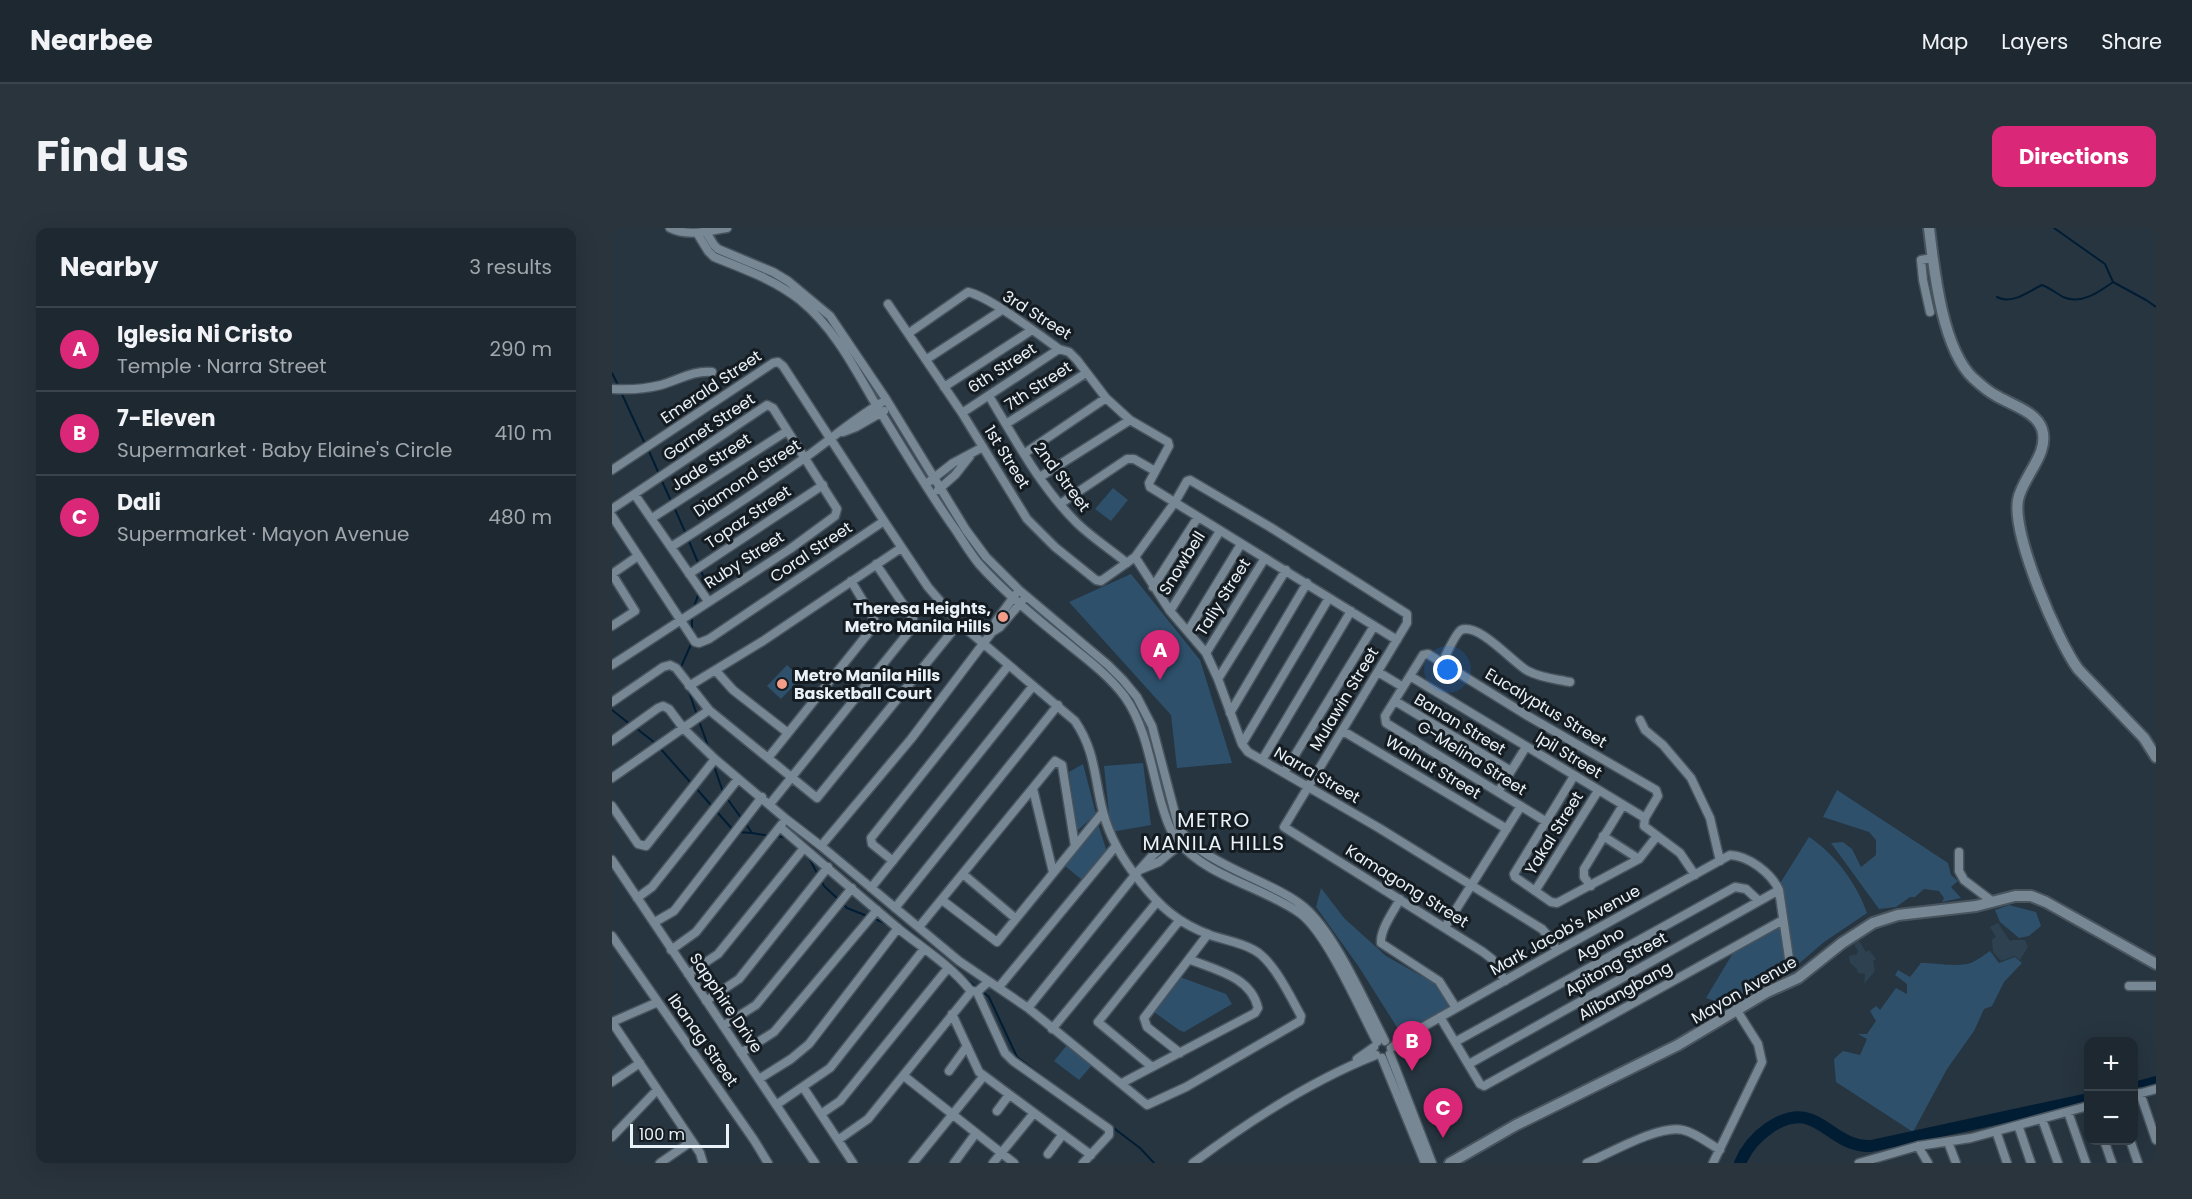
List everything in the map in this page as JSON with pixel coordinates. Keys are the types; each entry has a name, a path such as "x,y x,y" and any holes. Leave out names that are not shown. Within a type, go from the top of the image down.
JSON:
{"main road":[{"path":"1929,228 1940,305 1963,365 1974,379 1993,394 2035,418 2042,429 2043,442 2040,452 2019,494 2017,520 2052,623 2078,669 2144,738 2156,757"},
{"name":"Mayon Avenue","path":"1450,1163 1516,1125 1678,1045 1736,1010 1808,972 1842,943 1873,923 1898,915 1962,908 2024,895 2039,899 2156,964"}],"street":[{"path":"670,228 682,233 727,228"},
{"path":"702,232 718,249 773,272 795,286 830,316 888,403 966,530 986,557 1023,593 1108,665 1137,697 1152,726 1178,834"},
{"path":"702,232 704,246 714,256 786,289 824,322 925,485 978,562 1016,601 1097,667 1124,696 1135,713 1143,733 1167,821 1183,842 1298,902 1312,915 1331,941 1383,1048 1432,1163"},
{"path":"1930,312 1921,260 1932,258"},
{"name":"3rd Street","path":"909,333 968,292 974,294 1059,349 1069,352 1106,398 1130,420 1168,442 1169,446 1155,471"},
{"name":"1st Street","path":"888,304 927,359 1028,519 1067,558 1098,581 1127,563"},
{"path":"927,359 1002,310"},
{"path":"944,387 1032,330"},
{"name":"6th Street","path":"962,413 1059,349"},
{"name":"Emerald Street","path":"612,470 775,362 783,366 831,439"},
{"path":"612,389 657,386 699,371 712,372"},
{"name":"7th Street","path":"1006,424 1086,373"},
{"name":"2nd Street","path":"989,396 1024,453 1060,504 1077,523 1127,563"},
{"path":"1024,453 1106,398"},
{"name":"Diamond Street","path":"671,547 805,458 839,433 857,416 879,409 888,403"},
{"name":"Garnet Street","path":"612,509 766,405 773,408 805,458"},
{"path":"1040,477 1130,420"},
{"name":"Jade Street","path":"652,518 787,431"},
{"path":"612,741 663,706 669,709 684,729 714,759 786,819 959,961 1028,1008 1149,1106 1300,1021 1301,1016 1268,961 1254,950 1179,921 1157,902 1138,872 1115,847 1103,812 1087,740 1075,721 982,645 928,587 831,439"},
{"path":"925,485 953,463 983,447"},
{"path":"932,495 956,475 970,455"},
{"name":"Ruby Street","path":"612,665 790,549 835,516 836,506 805,458"},
{"path":"1060,504 1126,459 1134,459 1155,471 1149,486 1397,640"},
{"name":"Mulawin Street","path":"1175,502 1187,481 1190,480 1404,611 1408,616 1407,623 1284,827"},
{"name":"Topaz Street","path":"689,574 823,485"},
{"path":"635,495 708,601"},
{"path":"1127,563 1135,557 1175,502"},
{"path":"612,516 680,620"},
{"path":"1153,587 1198,517"},
{"name":"Coral Street","path":"680,620 695,642 699,643 709,639 884,521"},
{"name":"Snowbell","path":"1170,611 1220,531"},
{"path":"1188,631 1241,544"},
{"path":"689,686 716,672 901,548"},
{"path":"612,626 635,611 612,574 638,556"},
{"path":"1135,557 1170,611 1206,652 1242,744"},
{"name":"Taliy Street","path":"1206,652 1265,558"},
{"path":"770,804 912,628 913,619 876,564"},
{"path":"1218,679 1286,570"},
{"path":"768,758 874,626 874,619 851,581"},
{"path":"1230,713 1307,583"},
{"path":"821,846 911,739 992,632 996,621 1023,593"},
{"path":"1242,744 1329,598"},
{"path":"1262,760 1351,611"},
{"path":"612,702 667,665 676,668 709,710 817,798 959,622"},
{"path":"1284,773 1374,626"},
{"path":"1442,663 1459,632 1464,629 1498,645 1528,671 1570,682"},
{"name":"Eucalyptus Street","path":"1385,720 1385,716 1424,654 1656,790 1658,794 1645,818"},
{"path":"893,861 872,844 871,838 1008,666"},
{"path":"716,672 733,690 788,733"},
{"path":"1378,672 1403,687"},
{"name":"Ipil Street","path":"1410,676 1645,818 1644,826 1680,853 1695,875"},
{"path":"871,888 1033,686"},
{"name":"Banan Street","path":"1395,701 1511,771"},
{"path":"895,908 1058,705"},
{"path":"612,778 709,710"},
{"name":"G-Melina Street","path":"1385,720 1545,821"},
{"path":"1640,720 1645,730 1663,746 1691,778 1710,818 1720,861"},
{"name":"Walnut Street","path":"1343,731 1507,829"},
{"name":"Narra Street","path":"1242,744 1248,752 1542,928 1557,951"},
{"path":"1498,792 1526,747"},
{"path":"612,806 638,844 645,846 714,759"},
{"path":"919,927 1054,762 1061,763 1075,846"},
{"path":"1574,776 1514,874 1515,877 1557,903 1639,859 1657,836"},
{"path":"637,898 652,887 738,779"},
{"path":"1033,789 1053,872"},
{"name":"Yakal Street","path":"1535,891 1598,791"},
{"path":"655,922 674,911 762,797"},
{"path":"1591,886 1583,872 1623,805"},
{"path":"1445,927 1521,806"},
{"path":"942,900 996,942 1103,812"},
{"path":"671,950 696,932 786,819"},
{"path":"780,827 974,991 1005,1053 1013,1061 1109,1129 1109,1135 1083,1163"},
{"name":"Kamagong Street","path":"1284,827 1445,927 1492,959 1505,981"},
{"path":"1028,1008 1138,872 1152,856 1178,834"},
{"path":"1603,836 1639,859"},
{"path":"1138,872 1159,862 1183,842"},
{"path":"999,987 1115,847"},
{"path":"688,974 718,954 804,848"},
{"path":"1959,852 1959,871 1964,880 1993,902"},
{"name":"Mark Jacob's Avenue","path":"1192,1163 1243,1127 1347,1067 1414,1032 1730,855 1744,858 1752,863 1772,879 1779,890"},
{"name":"Sapphire Drive","path":"612,860 815,1163"},
{"path":"706,1000 739,979 828,867"},
{"path":"963,874 1015,918"},
{"name":"Agoho","path":"1455,1042 1735,887 1746,890 1759,901"},
{"path":"723,1026 756,1005 852,888"},
{"path":"1779,890 1790,965"},
{"name":"Apitong Street","path":"1469,1064 1779,890"},
{"path":"1400,899 1383,931 1381,943 1439,981 1456,1008"},
{"path":"1052,1029 1157,902"},
{"path":"741,1053 774,1032 876,909"},
{"name":"Alibangbang","path":"1469,1064 1481,1086 1484,1086 1783,920"},
{"path":"1152,1067 1098,1022 1179,921"},
{"path":"759,1079 791,1059 809,1044 898,928"},
{"path":"1180,1053 1147,1027 1144,1018 1209,934"},
{"name":"Ibanag Street","path":"612,936 768,1163"},
{"path":"776,1105 830,1068 924,949"},
{"path":"1122,1083 1255,1013 1258,1008 1253,995 1242,981 1191,960"},
{"path":"821,1114 840,1101 948,968"},
{"path":"838,1140 868,1119 970,993 988,982"},
{"path":"2129,986 2156,986"},
{"path":"658,1002 612,1022 700,1153 703,1163"},
{"path":"1713,1163 1762,1062 1758,1044 1736,1010"},
{"path":"952,1014 983,1077 1091,1155"},
{"path":"1440,1017 1469,1064"},
{"path":"949,1071 967,1046"},
{"path":"1383,1048 1425,1163"},
{"path":"612,1082 640,1063"},
{"path":"904,1076 1014,1163"},
{"path":"914,1163 983,1077"},
{"path":"803,1087 853,1163"},
{"path":"2138,1094 2156,1089"},
{"path":"612,1137 657,1090"},
{"path":"997,1111 1009,1095"},
{"path":"2138,1096 2156,1140"},
{"path":"1859,1163 1871,1162 1918,1146 1948,1142 2084,1108"},
{"path":"2068,1112 2086,1163"},
{"path":"993,1163 1034,1113"},
{"path":"2042,1119 2058,1163"},
{"path":"2018,1125 2031,1163"},
{"path":"1587,1163 1656,1132 1674,1128 1691,1132 1720,1150"},
{"path":"1996,1131 2007,1163"},
{"path":"954,1163 976,1132"},
{"path":"1048,1154 1063,1134"},
{"path":"660,1163 692,1141"},
{"path":"1948,1142 1956,1163"},
{"path":"2106,1145 2112,1163"},
{"path":"2132,1145 2138,1163"},
{"path":"1918,1146 1928,1163"},
{"path":"1892,1154 1898,1163"}],"shaded area":[{"path":"1113,488 1128,500 1111,521 1095,509"},
{"path":"1131,574 1200,660 1232,763 1177,768 1171,715 1069,602"},
{"name":"Metro Manila Hills Basketball Court","path":"787,665 801,678 781,699 767,686"},
{"path":"1143,763 1151,825 1111,832 1104,766"},
{"path":"1083,764 1096,814 1077,831 1069,772"},
{"path":"1837,790 1948,863 1951,875 1958,881 1951,887 1961,898 1942,902 1944,898 1939,891 1924,889 1915,897 1910,897 1896,907 1879,909 1831,843 1843,842 1852,849 1861,867 1876,855 1876,840 1869,832 1823,817"},
{"path":"1098,824 1107,852 1082,880 1064,865"},
{"path":"1809,837 1828,852 1844,870 1867,913 1824,942 1795,967 1779,885"},
{"path":"1321,888 1344,918 1386,956 1434,983 1450,1008 1400,1032 1359,967 1316,907"},
{"path":"2009,905 2036,912 2041,926 2029,936 2019,938 2000,922 1995,910"},
{"path":"1998,923 2010,941 2025,940 2028,947 2020,960 2015,956 2001,961 1993,952 1992,940 1996,937 1990,927"},
{"path":"1780,925 1786,971 1723,1004 1706,998 1733,953"},
{"path":"1859,941 1866,952 1869,950 1876,959 1873,961 1875,971 1864,984 1865,974 1858,973 1850,963 1849,956 1857,954 1858,951 1854,944"},
{"path":"1990,951 1999,963 2015,957 2022,963 2004,982 1992,1006 1984,1009 1974,1031 1947,1069 1913,1132 1836,1082 1834,1059 1843,1051 1860,1055 1867,1039 1858,1034 1867,1034 1876,1021 1870,1011 1876,1006 1880,1010 1896,988 1907,994 1907,984 1895,975 1898,970 1910,977 1921,963 1968,964"},
{"path":"1180,977 1226,994 1232,1004 1184,1032 1179,1030 1154,1012"},
{"path":"1067,1045 1092,1065 1079,1080 1054,1061"}],"waterway":[{"path":"2054,228 2105,264 2113,282"},
{"path":"1997,297 2014,299 2042,285 2063,297 2076,299 2090,296 2113,282 2156,307"},
{"path":"612,373 619,387"},
{"path":"621,392 645,444"},
{"path":"648,449 659,474"},
{"path":"661,479 671,501"},
{"path":"674,507 686,534"},
{"path":"688,539 699,565"},
{"path":"701,570 704,579 701,587"},
{"path":"693,610 699,592"},
{"path":"692,615 692,630"},
{"path":"682,670 681,667 692,642"},
{"path":"688,689 697,715"},
{"path":"612,710 631,725"},
{"path":"699,721 708,746"},
{"path":"636,728 655,743"},
{"path":"659,747 691,783"},
{"path":"714,766 723,792"},
{"path":"695,787 733,830"},
{"path":"726,797 742,819"},
{"path":"746,824 752,833 771,836"},
{"path":"738,832 752,833"},
{"path":"776,836 789,838"},
{"path":"808,856 818,875"},
{"path":"821,880 839,900"},
{"path":"843,904 867,916"},
{"path":"873,918 887,924"},
{"path":"965,978 977,988"},
{"path":"982,991 989,997 1017,1057 1055,1086"},
{"path":"2138,1087 2156,1082"},
{"path":"1740,1163 1748,1148 1760,1135 1785,1119 1799,1117 1811,1120 1844,1139 1856,1144 1871,1146 2084,1100"},
{"path":"1111,1126 1140,1148 1154,1163"}],"place":[{"name":"Theresa Heights, Metro Manila Hills","path":"1003,617"},
{"name":"Iglesia Ni Cristo","path":"1160,680"},
{"name":"Metro Manila Hills Basketball Court","path":"782,684"},
{"name":"7-Eleven","path":"1412,1071"},
{"name":"Dali","path":"1443,1138"}],"district":[{"name":"METRO MANILA HILLS","path":"1214,832"}]}
